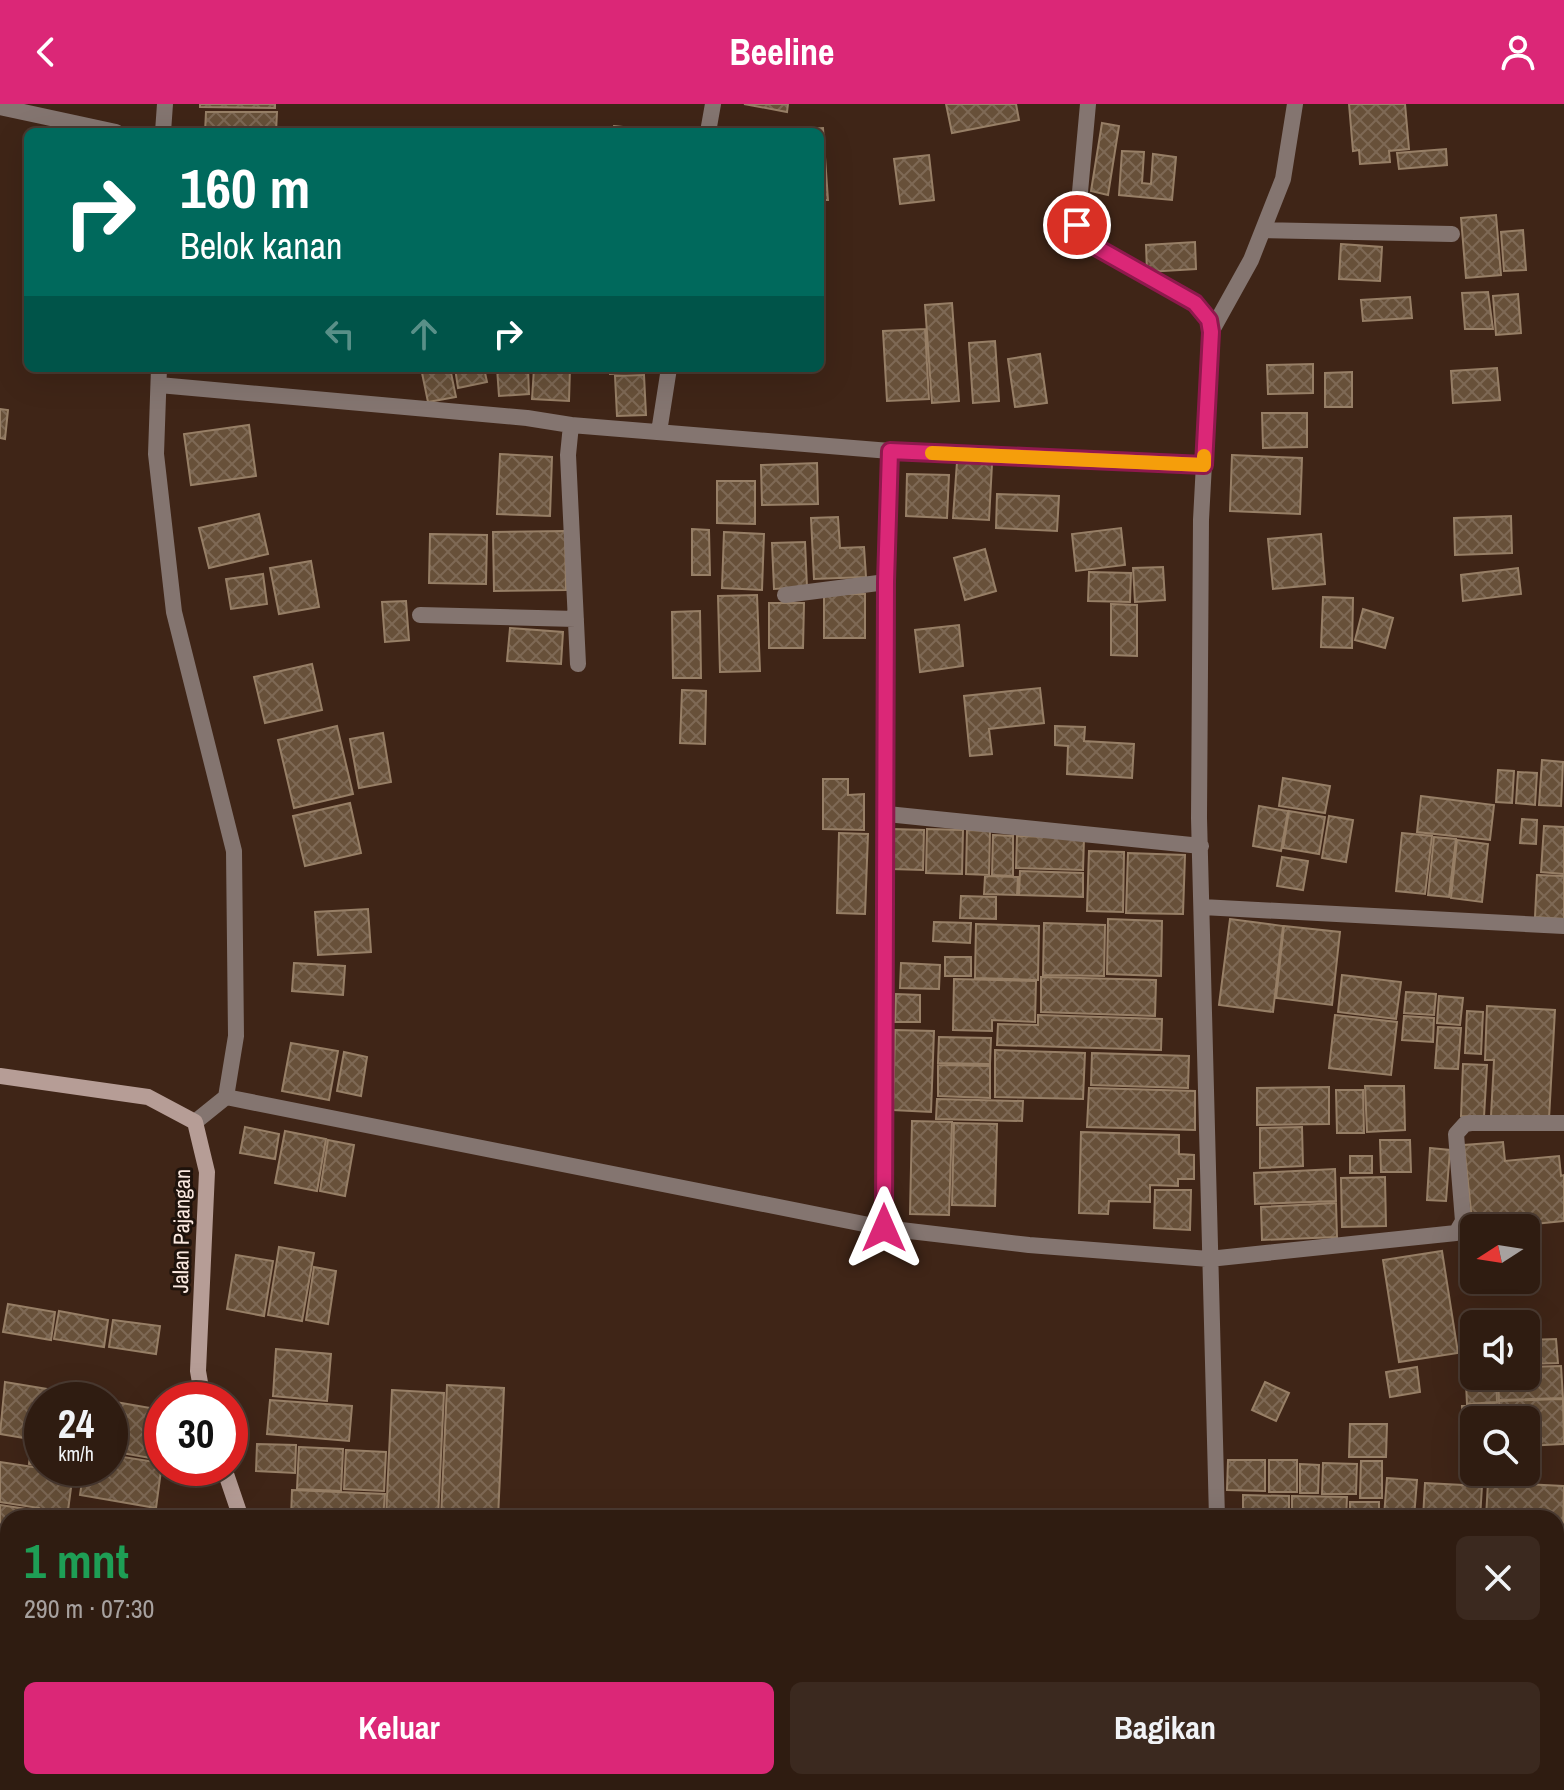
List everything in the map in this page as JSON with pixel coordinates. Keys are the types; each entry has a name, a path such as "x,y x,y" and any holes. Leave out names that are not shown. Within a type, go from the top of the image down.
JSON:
{"main road":[{"path":"0,1076 148,1097 195,1122"},
{"name":"Jalan Pajangan","path":"195,1122 207,1172 200,1382"},
{"path":"230,1486 238,1510"}],"street":[{"path":"163,128 165,104"},
{"path":"709,128 713,104"},
{"path":"1088,104 1077,225 1080,235 1097,248 1195,303 1209,320 1211,332 1204,465 1199,802 1217,1510"},
{"path":"1211,332 1251,260 1283,179 1295,104"},
{"path":"0,107 97,128"},
{"path":"1263,230 1452,234"},
{"path":"659,432 668,372"},
{"path":"195,1122 226,1097 236,1036 234,851 174,612 156,454 159,377 571,425 890,451 1204,465"},
{"path":"571,425 568,455 578,664"},
{"path":"884,1228 886,582 890,451"},
{"path":"785,595 886,582"},
{"path":"420,615 576,619"},
{"path":"887,814 1201,846"},
{"path":"1202,907 1564,926"},
{"path":"226,1097 884,1228 1029,1245 1209,1259 1456,1233 1463,1221 1456,1134 1460,1128 1471,1123 1564,1123"}],"building":[{"path":"200,104 275,104 275,108 200,107"},
{"path":"744,104 788,104 787,112"},
{"path":"946,104 1016,104 1019,120 952,133"},
{"path":"1349,104 1405,104 1409,149 1389,151 1390,162 1360,164 1359,150 1353,151"},
{"path":"206,112 277,112 276,128 205,128"},
{"path":"1102,123 1119,126 1108,195 1091,191"},
{"path":"824,142 828,200 824,200"},
{"path":"1446,149 1447,165 1399,169 1397,153"},
{"path":"1122,151 1144,152 1142,183 1151,184 1153,154 1176,157 1172,200 1119,195"},
{"path":"929,155 934,200 900,204 894,159"},
{"path":"1496,215 1501,275 1466,278 1461,218"},
{"path":"1523,230 1526,270 1504,271 1501,232"},
{"path":"1195,242 1196,269 1147,272 1146,245"},
{"path":"1341,244 1382,247 1380,281 1339,279"},
{"path":"1488,292 1493,329 1465,329 1462,293"},
{"path":"1518,294 1521,333 1496,335 1493,296"},
{"path":"1410,297 1412,318 1363,321 1361,300"},
{"path":"952,303 959,401 932,403 925,305"},
{"path":"925,329 929,399 887,401 883,331"},
{"path":"995,341 999,401 973,403 969,343"},
{"path":"1040,354 1047,403 1015,407 1008,359"},
{"path":"1313,364 1313,393 1268,394 1267,365"},
{"path":"1497,368 1500,400 1453,403 1451,371"},
{"path":"422,372 451,372 456,397 428,402"},
{"path":"456,372 485,372 487,382 458,388"},
{"path":"497,372 528,372 529,394 499,396"},
{"path":"534,372 570,372 569,401 532,399"},
{"path":"1352,372 1352,407 1325,407 1325,373"},
{"path":"644,375 646,415 617,416 615,376"},
{"path":"0,409 8,410 5,439 0,438"},
{"path":"1262,413 1307,413 1307,447 1263,448"},
{"path":"249,425 256,476 191,485 184,434"},
{"path":"500,454 552,457 550,516 497,514"},
{"path":"1232,455 1302,458 1300,514 1230,511"},
{"path":"957,462 992,464 989,520 953,518"},
{"path":"817,463 818,504 762,505 761,465"},
{"path":"907,474 949,475 947,518 906,516"},
{"path":"717,481 755,481 755,524 717,523"},
{"path":"997,494 1059,496 1057,531 996,528"},
{"path":"259,514 268,554 209,568 199,528"},
{"path":"1511,516 1512,553 1455,555 1454,518"},
{"path":"838,517 840,548 864,547 866,577 814,579 811,518"},
{"path":"1121,528 1125,565 1076,571 1072,534"},
{"path":"692,529 709,530 710,575 692,575"},
{"path":"565,531 566,590 494,591 493,532"},
{"path":"724,532 764,534 762,590 722,588"},
{"path":"430,534 487,535 486,584 429,583"},
{"path":"1321,534 1325,584 1273,589 1268,539"},
{"path":"805,542 807,587 774,589 772,543"},
{"path":"985,549 996,591 965,600 954,558"},
{"path":"311,561 319,607 279,614 270,568"},
{"path":"1163,567 1165,600 1135,602 1133,568"},
{"path":"1518,568 1521,594 1463,601 1461,575"},
{"path":"1089,572 1131,573 1130,602 1088,601"},
{"path":"263,574 267,604 231,609 226,579"},
{"path":"824,594 865,594 865,638 824,638"},
{"path":"757,595 760,671 720,672 718,596"},
{"path":"1323,597 1353,598 1352,648 1321,647"},
{"path":"406,601 409,640 385,642 382,602"},
{"path":"769,603 804,603 803,648 769,648"},
{"path":"1111,604 1137,605 1137,656 1111,655"},
{"path":"1363,609 1393,618 1385,648 1355,640"},
{"path":"700,611 701,678 673,678 672,612"},
{"path":"959,625 963,666 920,672 915,630"},
{"path":"510,628 563,632 561,664 507,661"},
{"path":"312,664 322,710 265,723 254,677"},
{"path":"1040,688 1044,723 989,729 992,754 970,756 964,696"},
{"path":"682,690 706,691 705,744 680,743"},
{"path":"337,726 353,794 294,808 278,740"},
{"path":"1055,726 1085,727 1084,741 1134,744 1132,778 1067,774 1068,746 1055,745"},
{"path":"383,733 391,782 359,788 350,739"},
{"path":"1542,760 1563,762 1561,806 1539,805"},
{"path":"1498,770 1514,771 1512,803 1496,802"},
{"path":"1518,772 1537,773 1535,805 1516,803"},
{"path":"1283,778 1330,786 1325,813 1279,806"},
{"path":"823,779 848,779 848,795 864,794 864,830 823,829"},
{"path":"1421,796 1494,805 1490,840 1417,832"},
{"path":"350,803 361,853 305,866 293,816"},
{"path":"1259,806 1288,811 1281,851 1253,846"},
{"path":"1289,811 1325,817 1319,854 1283,848"},
{"path":"1329,816 1353,820 1346,862 1322,858"},
{"path":"1522,819 1537,820 1536,844 1520,843"},
{"path":"1544,826 1564,827 1564,874 1541,872"},
{"path":"893,829 924,830 923,870 892,869"},
{"path":"927,829 963,830 962,874 926,873"},
{"path":"967,830 990,831 989,875 966,874"},
{"path":"839,833 868,834 865,914 837,913"},
{"path":"1402,833 1432,836 1425,894 1396,891"},
{"path":"993,835 1013,836 1013,876 992,875"},
{"path":"1017,836 1084,838 1083,870 1016,868"},
{"path":"1434,837 1456,839 1449,897 1428,895"},
{"path":"1457,840 1488,844 1482,902 1451,898"},
{"path":"1089,851 1124,852 1123,912 1087,911"},
{"path":"1128,853 1185,855 1183,914 1126,913"},
{"path":"1282,857 1308,861 1303,890 1277,886"},
{"path":"1020,871 1083,873 1083,897 1019,895"},
{"path":"1537,875 1564,876 1564,919 1535,917"},
{"path":"985,876 1018,877 1017,895 984,894"},
{"path":"961,896 996,897 996,919 960,918"},
{"path":"368,909 371,952 318,955 315,912"},
{"path":"1108,919 1162,921 1161,976 1107,974"},
{"path":"1230,919 1283,926 1273,1012 1219,1005"},
{"path":"934,922 971,923 970,943 933,941"},
{"path":"1044,923 1105,925 1104,976 1043,975"},
{"path":"976,924 1039,926 1038,980 975,978"},
{"path":"1284,926 1340,932 1332,1005 1276,998"},
{"path":"945,957 971,957 971,976 945,976"},
{"path":"294,963 345,966 343,995 292,991"},
{"path":"901,963 940,965 939,989 900,988"},
{"path":"1342,975 1401,982 1396,1019 1338,1012"},
{"path":"1041,977 1156,980 1155,1016 1041,1012"},
{"path":"954,979 1036,981 1035,1022 992,1020 992,1031 953,1030"},
{"path":"1406,992 1436,994 1434,1015 1404,1013"},
{"path":"896,994 920,995 920,1022 895,1022"},
{"path":"1439,996 1463,998 1460,1025 1437,1023"},
{"path":"1487,1006 1555,1010 1549,1119 1491,1116 1494,1060 1485,1060"},
{"path":"1467,1011 1483,1012 1481,1054 1465,1053"},
{"path":"1038,1015 1162,1019 1161,1050 997,1045 998,1024 1038,1025"},
{"path":"1335,1015 1397,1022 1391,1075 1329,1068"},
{"path":"1404,1016 1434,1018 1433,1042 1402,1040"},
{"path":"1438,1027 1461,1028 1458,1069 1435,1068"},
{"path":"895,1030 934,1031 931,1112 893,1110"},
{"path":"939,1037 991,1038 990,1064 938,1063"},
{"path":"291,1043 338,1051 329,1100 282,1091"},
{"path":"995,1050 1085,1053 1083,1099 995,1097"},
{"path":"344,1052 367,1057 361,1096 337,1091"},
{"path":"1092,1053 1189,1056 1188,1088 1091,1085"},
{"path":"1463,1064 1487,1065 1484,1117 1461,1116"},
{"path":"938,1065 990,1066 990,1098 938,1096"},
{"path":"1365,1086 1404,1086 1405,1130 1367,1132"},
{"path":"1329,1087 1329,1124 1257,1125 1257,1088"},
{"path":"1089,1088 1195,1091 1195,1130 1087,1127"},
{"path":"1336,1090 1363,1090 1364,1133 1337,1133"},
{"path":"937,1099 1023,1101 1022,1121 936,1119"},
{"path":"912,1121 952,1122 949,1215 910,1214"},
{"path":"954,1123 997,1124 995,1206 952,1205"},
{"path":"245,1127 279,1134 275,1159 240,1153"},
{"path":"1302,1127 1303,1166 1260,1168 1260,1128"},
{"path":"285,1131 326,1139 317,1191 275,1183"},
{"path":"1081,1132 1179,1135 1179,1154 1194,1155 1194,1179 1178,1179 1178,1186 1150,1185 1150,1202 1109,1201 1108,1214 1079,1213"},
{"path":"328,1140 354,1145 345,1196 320,1191"},
{"path":"1380,1140 1410,1140 1411,1172 1381,1172"},
{"path":"1503,1142 1505,1161 1559,1156 1561,1176 1564,1175 1564,1221 1540,1223 1540,1214 1471,1214 1464,1145"},
{"path":"1430,1148 1450,1150 1446,1201 1427,1200"},
{"path":"1350,1156 1372,1156 1372,1173 1350,1173"},
{"path":"1335,1169 1336,1201 1255,1204 1254,1173"},
{"path":"1385,1177 1386,1226 1342,1227 1341,1178"},
{"path":"1155,1190 1191,1190 1190,1230 1154,1228"},
{"path":"1336,1203 1337,1237 1262,1240 1261,1207"},
{"path":"279,1247 314,1253 302,1321 268,1315"},
{"path":"1442,1251 1458,1353 1399,1362 1383,1260"},
{"path":"236,1255 273,1261 264,1316 227,1309"},
{"path":"314,1267 336,1271 328,1324 306,1320"},
{"path":"8,1304 55,1312 51,1340 3,1332"},
{"path":"59,1311 108,1320 104,1347 54,1339"},
{"path":"113,1320 160,1326 156,1354 109,1347"},
{"path":"1556,1339 1558,1363 1540,1364 1540,1340"},
{"path":"276,1349 331,1354 327,1401 273,1396"},
{"path":"1561,1366 1563,1398 1499,1400 1499,1390 1540,1390 1540,1367"},
{"path":"1417,1367 1420,1392 1390,1397 1386,1372"},
{"path":"5,1382 24,1385 24,1438 0,1434"},
{"path":"1265,1382 1289,1393 1276,1421 1252,1410"},
{"path":"447,1385 504,1388 498,1510 441,1510"},
{"path":"392,1390 444,1393 438,1510 386,1510"},
{"path":"1466,1390 1497,1390 1497,1402 1467,1404"},
{"path":"1563,1399 1564,1444 1540,1445 1540,1406 1499,1406 1499,1401"},
{"path":"270,1400 352,1406 349,1441 267,1434"},
{"path":"128,1404 144,1407 144,1457 128,1454"},
{"path":"1350,1424 1387,1424 1386,1457 1349,1457"},
{"path":"257,1444 296,1445 295,1473 256,1471"},
{"path":"299,1447 343,1449 341,1491 297,1489"},
{"path":"346,1450 386,1452 384,1491 344,1489"},
{"path":"128,1458 144,1460 144,1486 159,1486 156,1508 80,1495 81,1486 128,1486"},
{"path":"1228,1460 1265,1460 1265,1491 1227,1490"},
{"path":"1269,1460 1297,1460 1297,1492 1269,1492"},
{"path":"1361,1461 1382,1461 1382,1498 1360,1498"},
{"path":"0,1462 24,1466 24,1486 71,1486 68,1510 0,1502"},
{"path":"1323,1463 1357,1464 1356,1494 1322,1494"},
{"path":"1300,1464 1319,1465 1318,1493 1300,1493"},
{"path":"1387,1478 1417,1480 1415,1510 1384,1510"},
{"path":"1425,1483 1482,1486 1480,1510 1423,1510"},
{"path":"1488,1486 1564,1486 1564,1510 1486,1510"},
{"path":"292,1490 385,1494 384,1510 291,1510"},
{"path":"1243,1495 1289,1496 1289,1510 1243,1510"},
{"path":"1292,1496 1347,1497 1346,1510 1292,1510"},
{"path":"1350,1502 1379,1502 1379,1510 1350,1510"},
{"path":"0,1505 34,1510 0,1510"}],"slow traffic":[{"path":"932,453 1204,465 1204,456"}],"route":[{"path":"884,1228 886,582 890,451 1204,465 1211,332 1209,320 1195,303 1087,242 1080,235 1077,225"}]}
